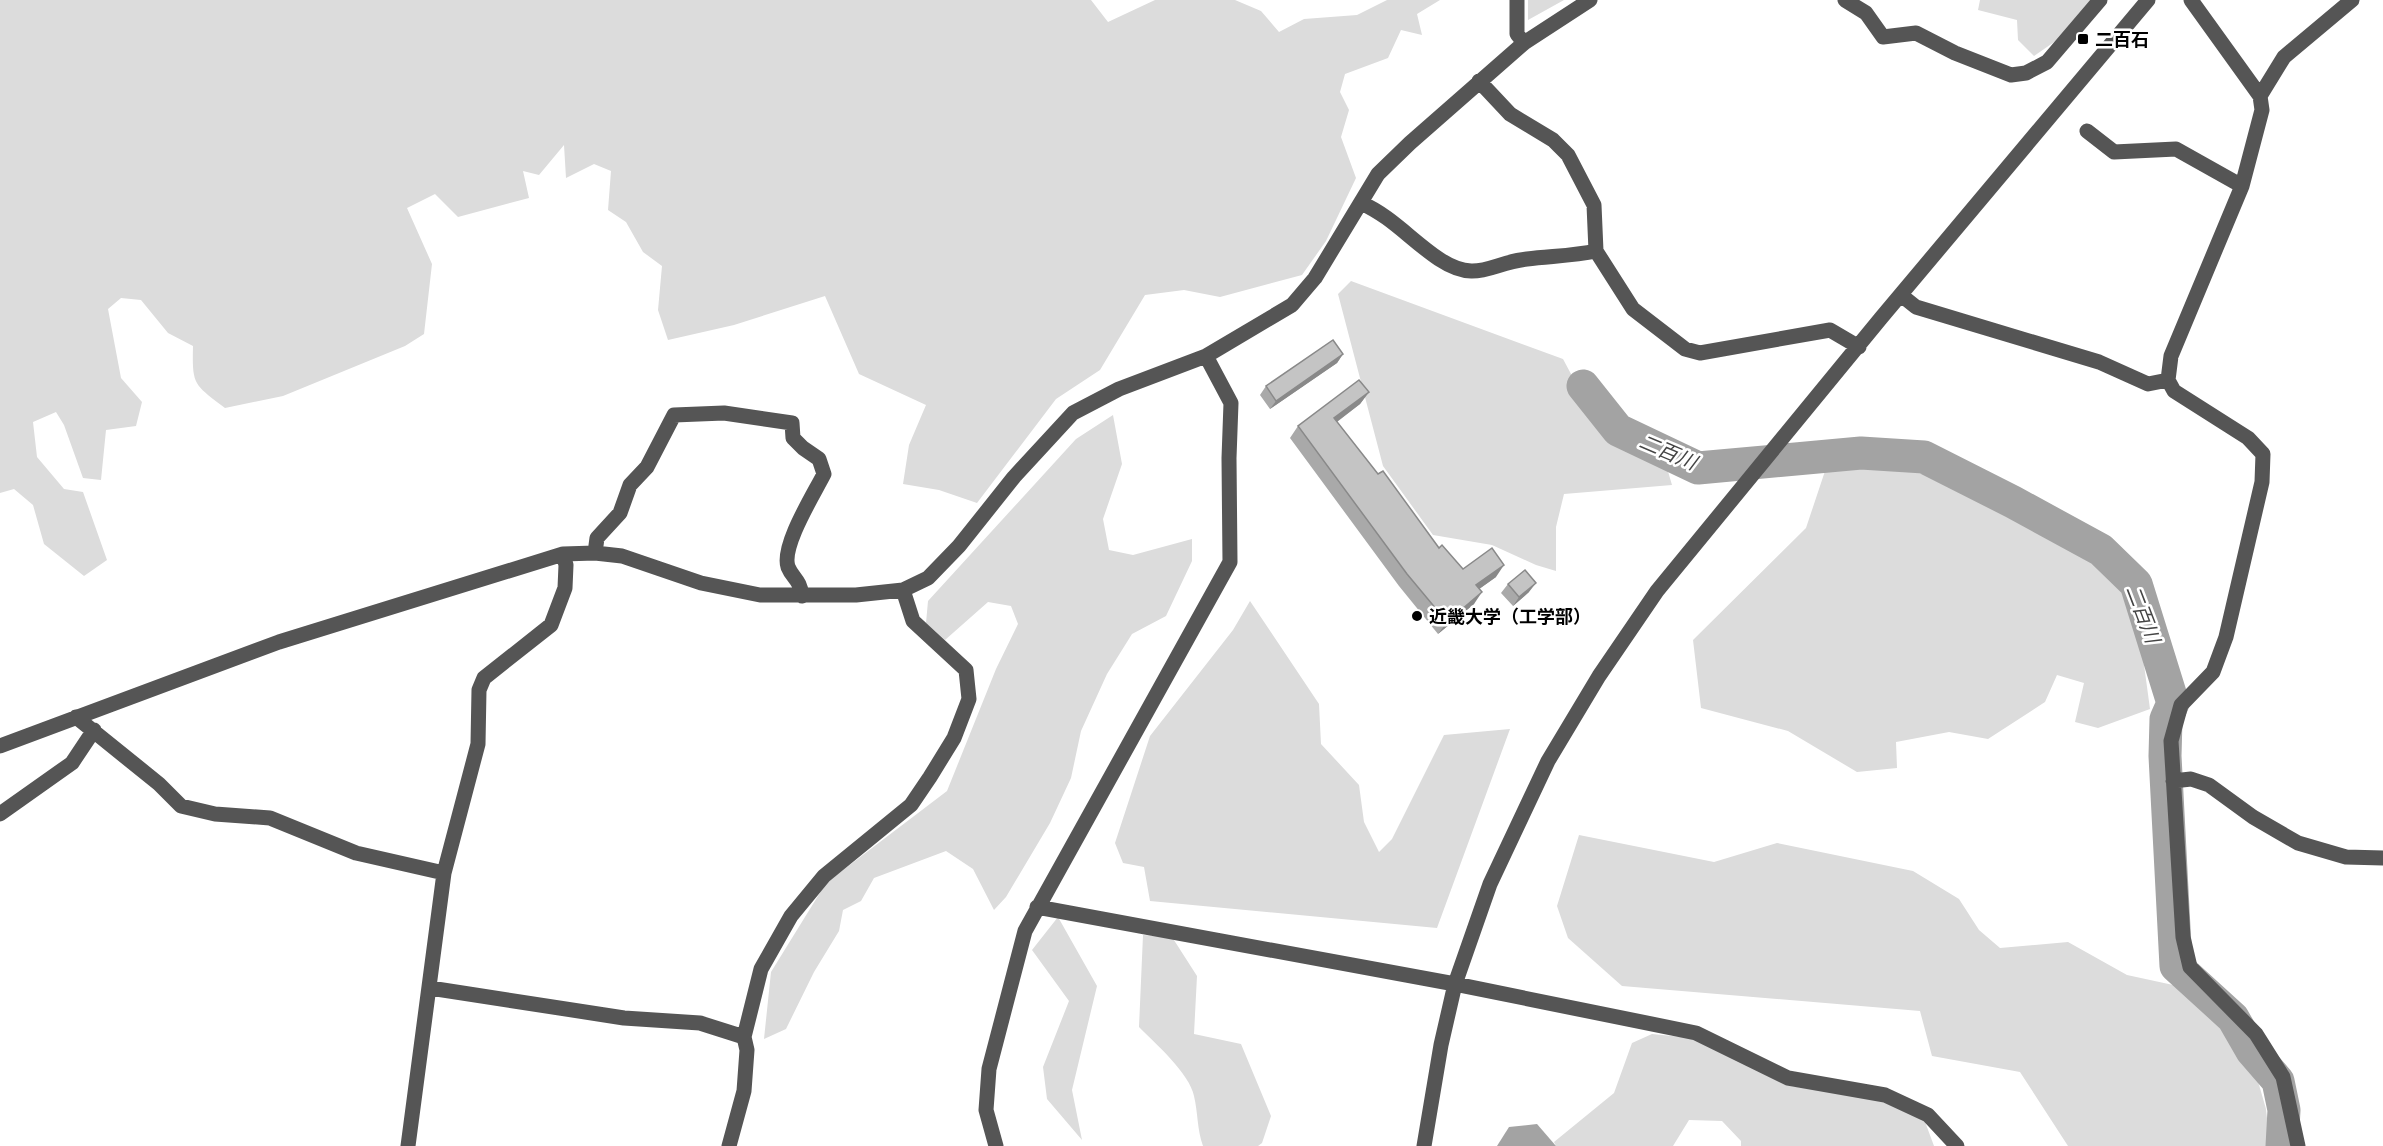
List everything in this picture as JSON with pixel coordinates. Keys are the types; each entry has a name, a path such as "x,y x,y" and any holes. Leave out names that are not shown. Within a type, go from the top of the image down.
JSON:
{"street":[{"path":"1517,0 1517,34 1524,42"},
{"path":"0,746 279,642 563,554 595,553 622,556 701,583 760,595 856,595 903,590 928,579 959,546 1014,477 1073,413 1119,389 1206,356 1292,305 1315,278 1378,174 1524,42 1590,0"},
{"path":"1845,0 1866,14 1883,37 1916,33 1955,53 2011,75 2026,73 2047,62 2100,0"},
{"path":"1424,1146 1441,1045 1455,984 1490,884 1548,761 1599,676 1657,591 2148,0"},
{"path":"2191,0 2260,96 2262,110 2242,186 2171,356 2168,380 2174,391 2248,438 2263,454 2262,482 2226,637 2212,672 2181,705 2171,741 2183,937 2190,967 2256,1034 2283,1077 2298,1146"},
{"path":"2260,96 2284,57 2352,0"},
{"path":"1479,81 1510,114 1553,140 1568,155 1594,205 1596,251 1633,309 1685,349 1700,353 1830,330 1858,347"},
{"path":"2086,131 2114,152 2176,149 2242,186"},
{"path":"1360,203 1377,210 1439,259 1457,268 1482,272 1524,259 1596,251"},
{"path":"1901,295 1916,308 2098,362 2148,384 2168,380"},
{"path":"996,1146 986,1110 988,1069 1025,931 1230,562 1231,403 1206,356"},
{"path":"595,553 597,538 620,513 630,485 647,466 674,415 724,413 792,423 793,438 819,459 824,474 789,548 788,566 801,584 802,596"},
{"path":"408,1146 444,873 478,744 479,690 484,678 551,625 565,588 566,566 563,554"},
{"path":"729,1146 744,1091 747,1050 744,1037 761,969 791,916 824,876 911,805 954,738 969,699 966,670 913,621 903,590"},
{"path":"76,717 159,784 181,806 215,814 270,818 356,853 444,873"},
{"path":"0,814 72,763 94,730"},
{"path":"2173,780 2191,779 2209,785 2253,816 2298,843 2346,857 2383,858"},
{"path":"1037,907 1455,984 1696,1033 1788,1078 1885,1095 1928,1115 1957,1146"},
{"path":"430,988 624,1018 700,1023 744,1037"}],"shaded area":[{"path":"0,0 1091,0 1108,22 1155,0 1235,0 1261,11 1279,32 1304,19 1357,15 1387,0 1440,0 1417,14 1422,35 1401,30 1388,58 1345,74 1340,92 1349,110 1341,137 1356,178 1326,241 1302,275 1220,297 1184,290 1145,295 1100,370 1056,399 977,503 939,490 903,484 909,445 926,405 859,374 825,296 734,325 668,340 658,310 662,266 643,252 626,222 608,210 611,171 594,164 566,178 564,145 539,175 523,171 529,198 458,217 435,194 407,208 432,264 424,334 405,346 283,396 225,408 197,383 193,369 193,346 168,333 141,300 121,298 108,309 121,378 142,402 136,426 106,430 101,480 83,478 64,425 56,412 33,422 37,457 64,489 83,492 107,560 84,576 44,544 33,505 14,489 0,493"},
{"path":"1528,0 1564,0 1528,20"},
{"path":"1980,0 2091,0 2060,38 2034,56 2018,40 2017,20 1978,10"},
{"path":"1351,281 1563,359 1578,387 1616,436 1667,468 1672,485 1564,494 1556,527 1556,571 1536,565 1492,545 1433,535 1383,466 1338,294"},
{"path":"1113,415 1122,464 1103,519 1109,550 1133,555 1192,539 1192,561 1166,616 1132,634 1107,674 1081,731 1071,778 1050,823 1006,897 994,910 973,869 946,851 874,878 861,901 843,910 839,931 814,972 786,1029 764,1039 771,972 826,883 947,791 996,669 1018,624 1011,606 988,602 945,640 926,623 928,601 1076,439"},
{"path":"1830,456 1899,457 1993,487 2079,534 2134,591 2150,709 2098,728 2075,722 2084,683 2057,675 2045,702 1988,739 1949,732 1896,742 1897,768 1857,772 1788,731 1701,708 1693,640 1806,528"},
{"path":"1250,601 1319,704 1321,744 1359,785 1364,822 1379,852 1392,839 1444,735 1510,729 1437,928 1150,901 1144,867 1123,863 1115,843 1150,736 1233,630"},
{"path":"1579,835 1714,862 1777,843 1913,871 1959,899 1979,930 2000,948 2068,942 2127,975 2187,988 2218,1014 2251,1057 2266,1109 2270,1146 2068,1146 2020,1072 1932,1056 1920,1011 1622,986 1568,938 1557,906"},
{"path":"1058,917 1097,986 1072,1090 1082,1140 1047,1099 1043,1067 1069,1001 1032,950"},
{"path":"1143,935 1172,937 1197,976 1194,1034 1241,1044 1271,1116 1262,1143 1258,1146 1203,1146 1191,1087 1171,1059 1139,1027"},
{"path":"1652,1034 1692,1038 1791,1086 1881,1099 1924,1119 1934,1146 1741,1146 1741,1141 1722,1121 1689,1120 1673,1146 1556,1146 1554,1142 1614,1093 1632,1043"},
{"path":"1537,1124 1556,1146 1497,1146 1509,1127"}],"building":[{"path":"1333,340 1343,354 1276,401 1266,386"},
{"path":"1359,380 1369,392 1334,418 1378,474 1383,471 1439,548 1442,545 1463,569 1492,548 1504,565 1476,585 1482,592 1447,622 1407,574 1298,426"},
{"path":"1525,570 1536,583 1519,597 1508,584"}],"waterway":[{"name":"二百川","path":"1583,386 1618,430 1698,468 1861,453 1924,457 2101,550 2136,584 2173,703 2166,719 2165,756 2176,966 2233,1018 2252,1051 2278,1081 2284,1110 2282,1146"}],"place":[{"name":"二百石","path":"2083,39"},
{"name":"近畿大学（工学部）","path":"1417,616"}]}
